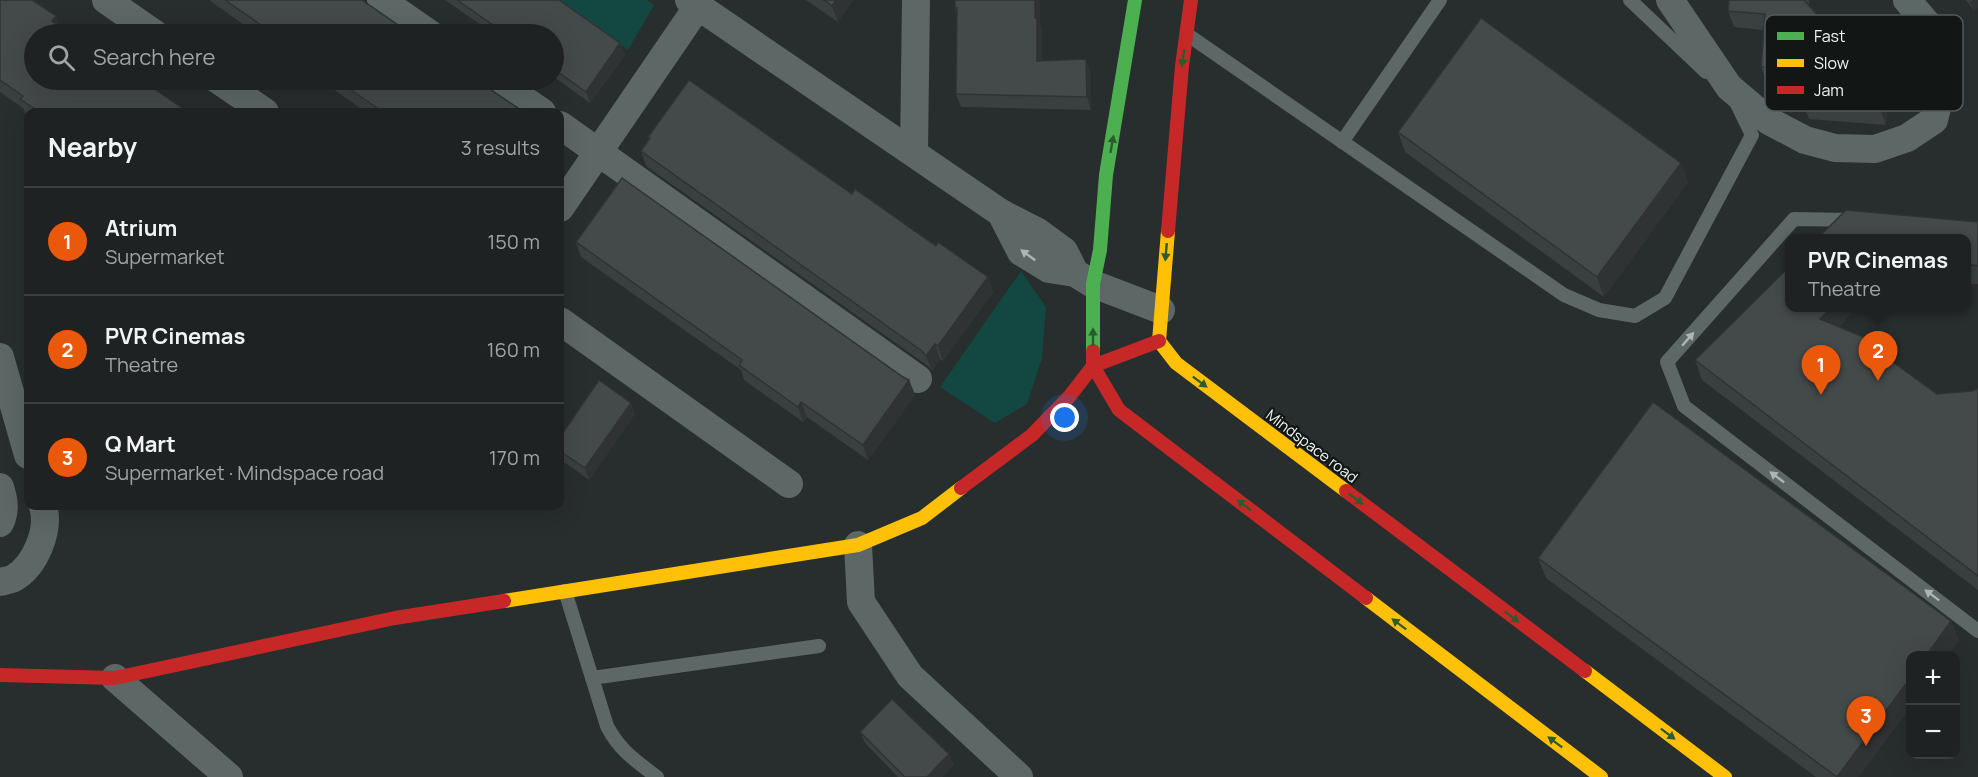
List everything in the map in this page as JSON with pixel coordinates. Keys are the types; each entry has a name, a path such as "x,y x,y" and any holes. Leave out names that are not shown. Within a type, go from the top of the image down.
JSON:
{"main road":[{"path":"1135,0 1106,175 1100,250 1084,279 1093,366 1119,410 1601,777"},
{"path":"0,675 115,678 395,618 858,545 922,518 1032,435 1070,397 1093,366 1159,341 1182,66 1191,0"},
{"name":"Mindspace road","path":"1159,341 1176,363 1725,777"}],"street":[{"path":"106,0 141,24"},
{"path":"381,0 416,24"},
{"path":"914,152 916,0"},
{"path":"1670,0 1729,87 1769,121 1805,140 1835,148 1875,149 1907,138 1934,120 1936,111"},
{"path":"1907,0 1920,15"},
{"path":"564,201 694,3 1001,213 1038,232 1064,251 1084,279 1161,310"},
{"path":"233,90 259,108"},
{"path":"510,90 536,108"},
{"path":"564,128 918,379"},
{"path":"564,324 789,484"},
{"path":"0,357 24,441"},
{"path":"0,487 4,502 4,513 0,523"},
{"path":"0,582 14,578 31,561 42,544 44,510"},
{"path":"858,545 861,602 910,676 1019,777"},
{"path":"115,678 229,777"}],"lane":[{"path":"1342,142 1440,0"},
{"path":"1186,34 1564,295 1599,310 1635,316 1665,298 1752,135 1735,100 1630,0"},
{"path":"1863,220 1794,219 1667,363 1684,406 1978,631"},
{"path":"565,591 607,726 615,742 657,777"},
{"path":"592,678 819,646"}],"green space":[{"path":"558,0 647,0 654,5 628,50"},
{"path":"1021,271 1046,307 1042,358 1027,404 995,423 940,387"}],"building":[{"path":"0,0 32,0 56,16 52,21 57,24 24,24 24,90 156,90 182,108 33,108 20,99 23,96 0,80"},
{"path":"225,0 362,0 397,24 260,24"},
{"path":"457,0 559,0 620,43 586,92 564,76 564,24 492,24"},
{"path":"824,0 836,0 832,6"},
{"path":"955,0 1035,0 1037,61 1086,59 1087,97 956,94 957,8 955,8"},
{"path":"1729,0 1804,0 1817,15 1765,15 1765,67 1761,67 1765,14 1728,11"},
{"path":"1481,18 1681,163 1597,277 1398,132"},
{"path":"689,80 852,194 855,189 936,246 938,242 988,277 938,346 935,344 926,356 641,151 650,138 648,137"},
{"path":"351,90 491,90 518,108 377,108"},
{"path":"622,178 909,380 863,445 801,402 798,407 739,365 742,360 576,242"},
{"path":"1846,210 1978,222 1978,266 1971,265 1971,234 1822,234"},
{"path":"1785,271 1785,312 1827,312 1820,319 1878,343 1890,360 1937,394 1978,389 1978,576 1695,360"},
{"path":"599,380 631,403 585,468 564,454 564,431"},
{"path":"1653,402 1951,621 1930,651 1906,651 1906,684 1837,777 1538,558"},
{"path":"892,699 949,754 927,777 905,777 860,732"}],"traffic: fast":[{"path":"1093,351 1093,284 1100,250 1106,175 1135,0"}],"traffic: slow":[{"path":"1168,231 1159,341 1176,363 1346,491"},
{"path":"504,601 858,545 922,518 961,488"},
{"path":"1366,598 1601,777"},
{"path":"1585,671 1725,777"}],"traffic: jam":[{"path":"1168,231 1182,66 1191,0"},
{"path":"961,488 1032,435 1069,397 1093,366 1159,341"},
{"path":"1093,351 1093,366 1119,410 1366,598"},
{"path":"1346,491 1585,671"},
{"path":"0,675 115,678 395,618 504,601"}],"place":[{"name":"PVR Cinemas","path":"1878,381"},
{"name":"Atrium","path":"1821,395"},
{"name":"Q Mart","path":"1866,746"}]}
